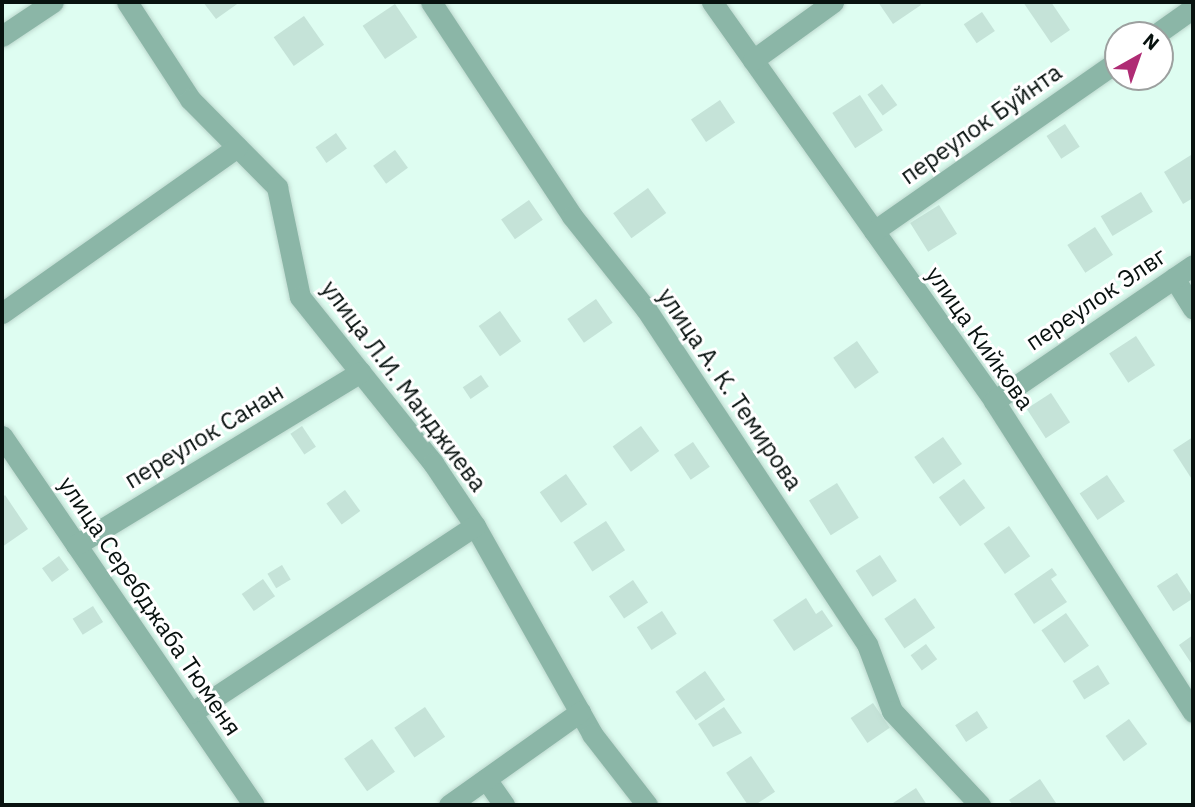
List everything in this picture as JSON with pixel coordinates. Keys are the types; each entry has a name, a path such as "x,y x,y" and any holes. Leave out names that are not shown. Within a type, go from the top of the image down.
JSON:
{"street":[{"path":"2,36 53,2"},
{"name":"улица Л.И. Манджиева","path":"127,2 190,99 277,187 300,297 360,372 475,526 580,712 647,805"},
{"name":"улица А. К. Темирова","path":"431,2 572,216 646,309 867,644 892,711 980,805"},
{"name":"улица Кийкова","path":"712,2 994,401 1193,712"},
{"path":"753,60 833,2"},
{"path":"1174,22 1193,8"},
{"name":"переулок Буйнта","path":"874,230 1104,71"},
{"path":"2,313 237,147"},
{"name":"переулок Элвг","path":"994,401 1193,265"},
{"path":"1174,278 1193,309"},
{"name":"переулок Санан","path":"76,545 360,372"},
{"name":"улица Серебджаба Тюменя","path":"2,436 254,805"},
{"path":"191,713 475,526"},
{"path":"449,805 580,712"},
{"path":"486,779 504,805"}],"building":[{"path":"203,2 240,2 216,19"},
{"path":"878,2 919,2 921,5 893,24"},
{"path":"1023,2 1051,2 1070,30 1051,43"},
{"path":"395,4 417,37 385,59 363,26"},
{"path":"982,12 995,31 977,43 964,24"},
{"path":"304,16 324,45 294,66 274,37"},
{"path":"882,84 897,105 883,116 867,95"},
{"path":"860,95 883,130 855,148 832,113"},
{"path":"720,100 735,122 706,142 691,120"},
{"path":"1065,124 1080,147 1061,159 1047,136"},
{"path":"336,133 347,149 326,163 316,147"},
{"path":"395,150 408,168 386,184 373,166"},
{"path":"1191,155 1193,198 1183,204 1164,172"},
{"path":"648,188 666,213 631,238 613,213"},
{"path":"1141,192 1153,212 1113,236 1101,216"},
{"path":"529,200 543,220 515,239 501,220"},
{"path":"939,205 957,234 928,252 910,223"},
{"path":"1095,227 1113,255 1085,273 1067,245"},
{"path":"596,299 613,323 584,343 567,319"},
{"path":"500,311 521,341 500,356 479,326"},
{"path":"1136,336 1155,365 1128,383 1109,353"},
{"path":"857,341 879,372 855,389 833,358"},
{"path":"481,375 489,387 471,399 463,387"},
{"path":"1051,393 1070,422 1046,438 1027,409"},
{"path":"302,426 316,447 304,455 290,434"},
{"path":"641,426 659,451 631,472 613,447"},
{"path":"943,437 962,464 933,484 914,457"},
{"path":"1193,437 1193,481 1173,450"},
{"path":"693,442 710,467 691,480 674,455"},
{"path":"566,474 587,504 561,523 540,492"},
{"path":"1107,475 1125,502 1098,520 1080,493"},
{"path":"964,479 985,508 960,526 939,497"},
{"path":"837,483 859,518 831,535 809,500"},
{"path":"345,490 360,511 342,525 326,504"},
{"path":"5,495 28,529 2,547 2,498"},
{"path":"606,521 625,550 592,572 573,542"},
{"path":"1009,526 1030,556 1005,574 984,544"},
{"path":"880,555 897,581 873,597 856,571"},
{"path":"59,556 69,570 52,582 42,568"},
{"path":"282,565 291,580 276,588 267,574"},
{"path":"1052,568 1057,575 1051,579 1067,602 1034,624 1014,594"},
{"path":"1177,573 1193,598 1173,611 1157,586"},
{"path":"263,579 275,596 254,611 242,594"},
{"path":"633,580 648,602 624,619 609,596"},
{"path":"806,598 816,614 822,610 833,626 794,651 773,620"},
{"path":"915,598 935,628 904,649 884,619"},
{"path":"93,606 103,622 83,635 73,619"},
{"path":"662,611 677,634 652,650 637,627"},
{"path":"1066,613 1089,646 1064,663 1041,630"},
{"path":"1193,635 1193,666 1179,645"},
{"path":"926,644 937,659 922,671 911,655"},
{"path":"1098,665 1110,684 1084,700 1073,681"},
{"path":"705,671 725,700 696,720 676,692"},
{"path":"873,703 890,728 867,743 851,718"},
{"path":"425,707 445,737 414,758 394,728"},
{"path":"724,707 742,733 713,747 698,724"},
{"path":"977,711 988,728 966,742 955,725"},
{"path":"1129,719 1147,744 1124,761 1106,736"},
{"path":"372,739 395,772 367,791 344,759"},
{"path":"751,756 775,792 755,805 748,805 726,773"},
{"path":"1040,779 1056,803 1013,805 1009,800"},
{"path":"916,788 927,805 890,805"}]}
